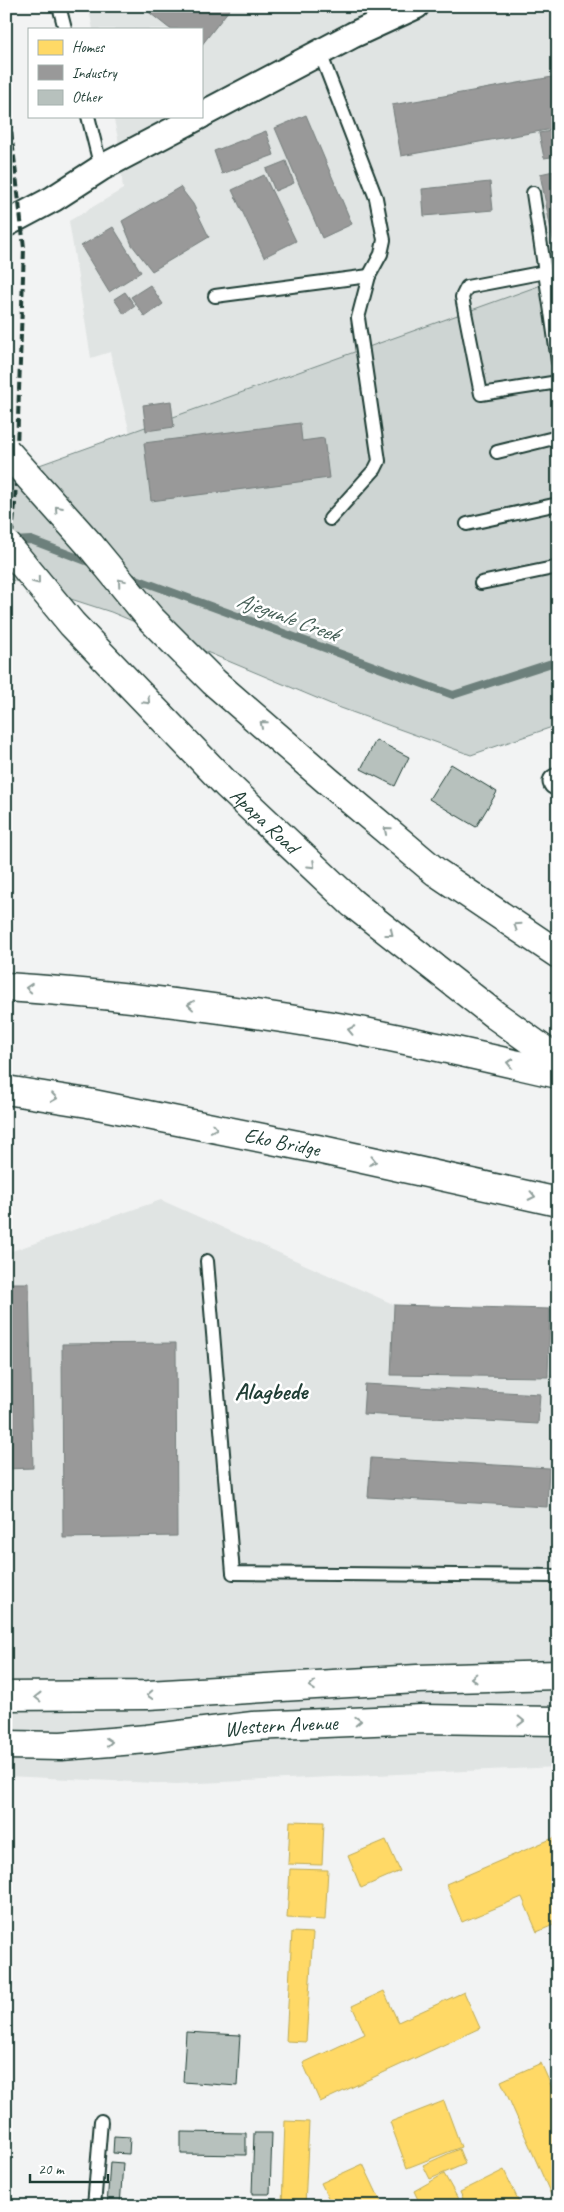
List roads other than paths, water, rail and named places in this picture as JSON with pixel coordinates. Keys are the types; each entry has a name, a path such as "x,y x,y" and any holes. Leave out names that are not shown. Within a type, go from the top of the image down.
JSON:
{"main road":[{"path":"6,451 90,545 151,619 214,682 436,872 558,954"},
{"name":"Apapa Road","path":"6,544 79,631 228,785 352,903 495,1015 558,1060"},
{"path":"6,987 59,990 199,1006 334,1026 558,1074"},
{"name":"Eko Bridge","path":"6,1090 127,1111 322,1150 558,1202"},
{"name":"Western Avenue","path":"6,1696 148,1695 417,1679 558,1676"},
{"name":"Western Avenue","path":"6,1745 61,1746 147,1739 253,1726 422,1718 558,1721"}],"street":[{"path":"202,115 320,53 416,6"},
{"path":"6,224 53,199 101,168 196,118"}],"lane":[{"path":"59,6 65,28"},
{"path":"320,53 376,198 384,240 381,254 369,276 358,318 379,461 375,470 330,519"},
{"path":"88,118 101,168"},
{"path":"533,193 545,272 554,311 558,362"},
{"path":"545,272 467,287 462,297 481,394 558,382"},
{"path":"215,296 369,276"},
{"path":"497,452 558,437"},
{"path":"467,524 558,504"},
{"path":"480,583 558,567"},
{"path":"207,1261 233,1573 558,1576"},
{"path":"94,2206 101,2121"}],"waterway":[{"name":"Ajegunle Creek","path":"13,541 31,540 94,564"},
{"name":"Ajegunle Creek","path":"128,576 453,695 558,661"}],"railway":[{"path":"6,84 24,248 15,504 6,592"}],"district":[{"name":"Alagbede","path":"271,1391"}]}
